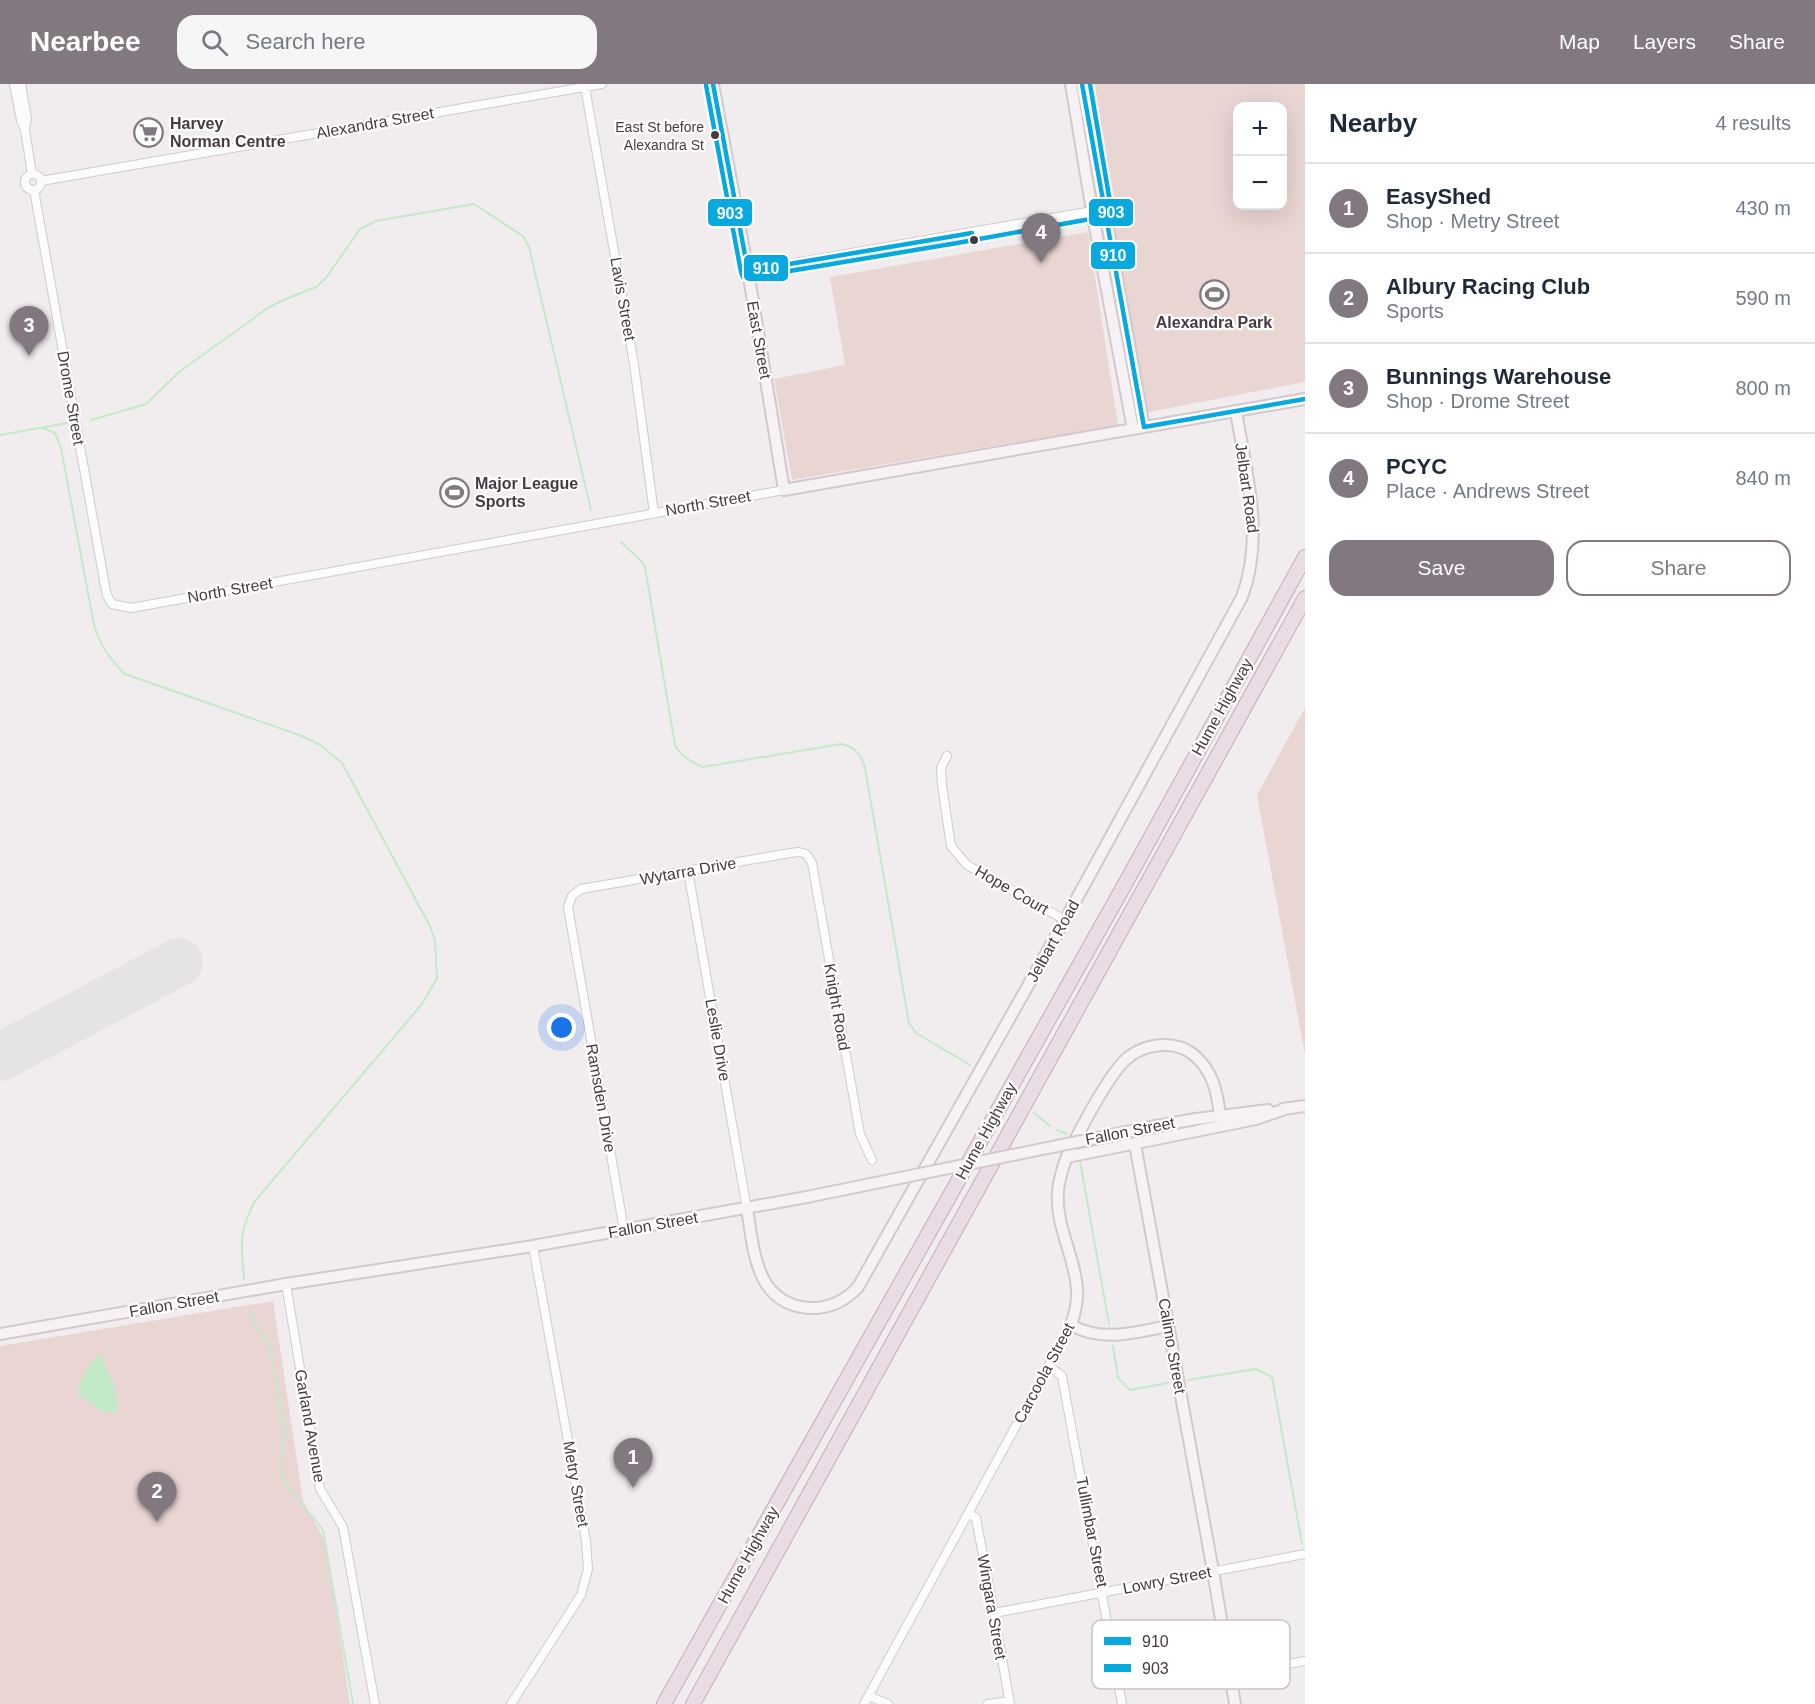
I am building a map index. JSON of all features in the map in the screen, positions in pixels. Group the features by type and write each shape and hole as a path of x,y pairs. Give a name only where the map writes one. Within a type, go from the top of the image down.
{"highway":[{"name":"Hume Highway","path":"664,1704 1125,884 1305,557"},
{"name":"Hume Highway","path":"693,1704 1305,598"}],"street":[{"name":"Alexandra Street","path":"41,181 602,84"},
{"name":"East Street","path":"713,84 748,271 784,490"},
{"path":"1071,84 1092,211 1138,428"},
{"path":"1082,84 1138,428"},
{"path":"16,85 32,174"},
{"name":"Lavis Street","path":"585,87 634,364 654,513"},
{"path":"32,174 41,181 39,188 34,190 28,189 25,182 32,174"},
{"name":"Drome Street","path":"34,190 105,586 112,604"},
{"path":"748,271 1104,209"},
{"name":"North Street","path":"112,604 131,608 654,513 1305,399"},
{"name":"Jelbart Road","path":"747,1209 760,1273 765,1284 773,1293 794,1305 814,1308 837,1303 852,1294 871,1266 1065,920 1242,597 1252,559 1254,527 1236,411"},
{"path":"1272,618 1290,626"},
{"name":"Hope Court","path":"947,756 941,768 951,846 967,865 1065,920"},
{"name":"Wytarra Drive","path":"572,896 581,889 789,853 806,854"},
{"name":"Knight Road","path":"806,854 812,863 860,1134 873,1160"},
{"name":"Leslie Drive","path":"688,871 747,1209"},
{"name":"Ramsden Drive","path":"572,896 568,907 624,1230"},
{"name":"Carcoola Street","path":"864,1704 1071,1325 1076,1308 1077,1290 1058,1210 1058,1191 1067,1156 1088,1117 1119,1067 1129,1056 1147,1047 1166,1045 1177,1046 1200,1060 1215,1085 1220,1115"},
{"name":"Fallon Street","path":"0,1334 286,1284 533,1246 747,1209 1150,1127 1220,1115 1305,1106"},
{"path":"1067,1156 1256,1119 1288,1108"},
{"name":"Calimo Street","path":"1135,1144 1221,1620"},
{"name":"Metry Street","path":"511,1704 581,1595 588,1569 586,1541 533,1246"},
{"name":"Garland Avenue","path":"286,1284 320,1489 343,1527 375,1704"},
{"path":"1071,1325 1082,1331 1113,1336 1169,1326"},
{"name":"Tullimbar Street","path":"1049,1366 1062,1376 1108,1620"},
{"name":"Wingara Street","path":"968,1513 976,1518 1009,1703"},
{"name":"Lowry Street","path":"994,1612 1305,1554"},
{"path":"1290,1663 1305,1660"},
{"name":"Tullimbar Street","path":"1119,1689 1122,1704"},
{"name":"Calimo Street","path":"1232,1689 1235,1704"},
{"path":"869,1695 888,1704"},
{"path":"988,1704 1009,1703"}],"shaded area":[{"name":"Alexandra Park","path":"1086,84 1305,84 1305,382 1144,413"},
{"path":"1088,232 1118,425 792,480 774,379 845,365 830,277"},
{"path":"1305,708 1305,1055 1257,795"},
{"path":"273,1301 303,1501 326,1543 350,1704 0,1704 0,1346"},
{"path":"99,1354 103,1356 103,1363 114,1387 117,1411 107,1413 78,1395 85,1373"}],"waterway":[{"path":"91,420 146,404 179,372 268,308 316,287 326,278 360,229 376,221 474,204 523,236 529,247 591,510"},
{"path":"0,435 67,423"},
{"path":"43,428 55,433 61,448 94,625 110,657 125,674 302,736 320,745 342,763 430,926 435,941 437,978 422,1004 255,1201 243,1231 244,1279"},
{"path":"621,542 645,567 675,745 683,755 703,767 841,744 854,749 862,759 909,1023 916,1033 970,1065"},
{"path":"1034,1113 1050,1126"},
{"path":"1057,1130 1067,1134"},
{"path":"1080,1161 1109,1324"},
{"path":"250,1309 255,1325 270,1346 284,1430 281,1469 286,1485 323,1530 353,1704"},
{"path":"1113,1346 1118,1378 1130,1390 1168,1383"},
{"path":"1188,1380 1256,1369 1272,1377 1302,1544"}],"taxiway":[{"path":"0,1056 40,1036"}],"runway":[{"path":"0,1057 179,962"}],"transit line":[{"name":"910","path":"713,84 748,271 972,233"},
{"name":"910","path":"1082,84 1144,427"},
{"name":"903","path":"706,85 741,272 743,277 748,278 1107,216 1111,208 1090,84"},
{"name":"910","path":"1144,427 1305,399"}],"place":[{"name":"Harvey Norman Centre","path":"149,132"},
{"name":"East St before Alexandra St","path":"715,135"},
{"name":"PCYC","path":"1041,263"},
{"name":"Alexandra Park","path":"1214,294"},
{"name":"Bunnings Warehouse","path":"29,356"},
{"name":"Major League Sports","path":"454,492"},
{"name":"EasyShed","path":"633,1488"},
{"name":"Albury Racing Club","path":"157,1522"}]}
